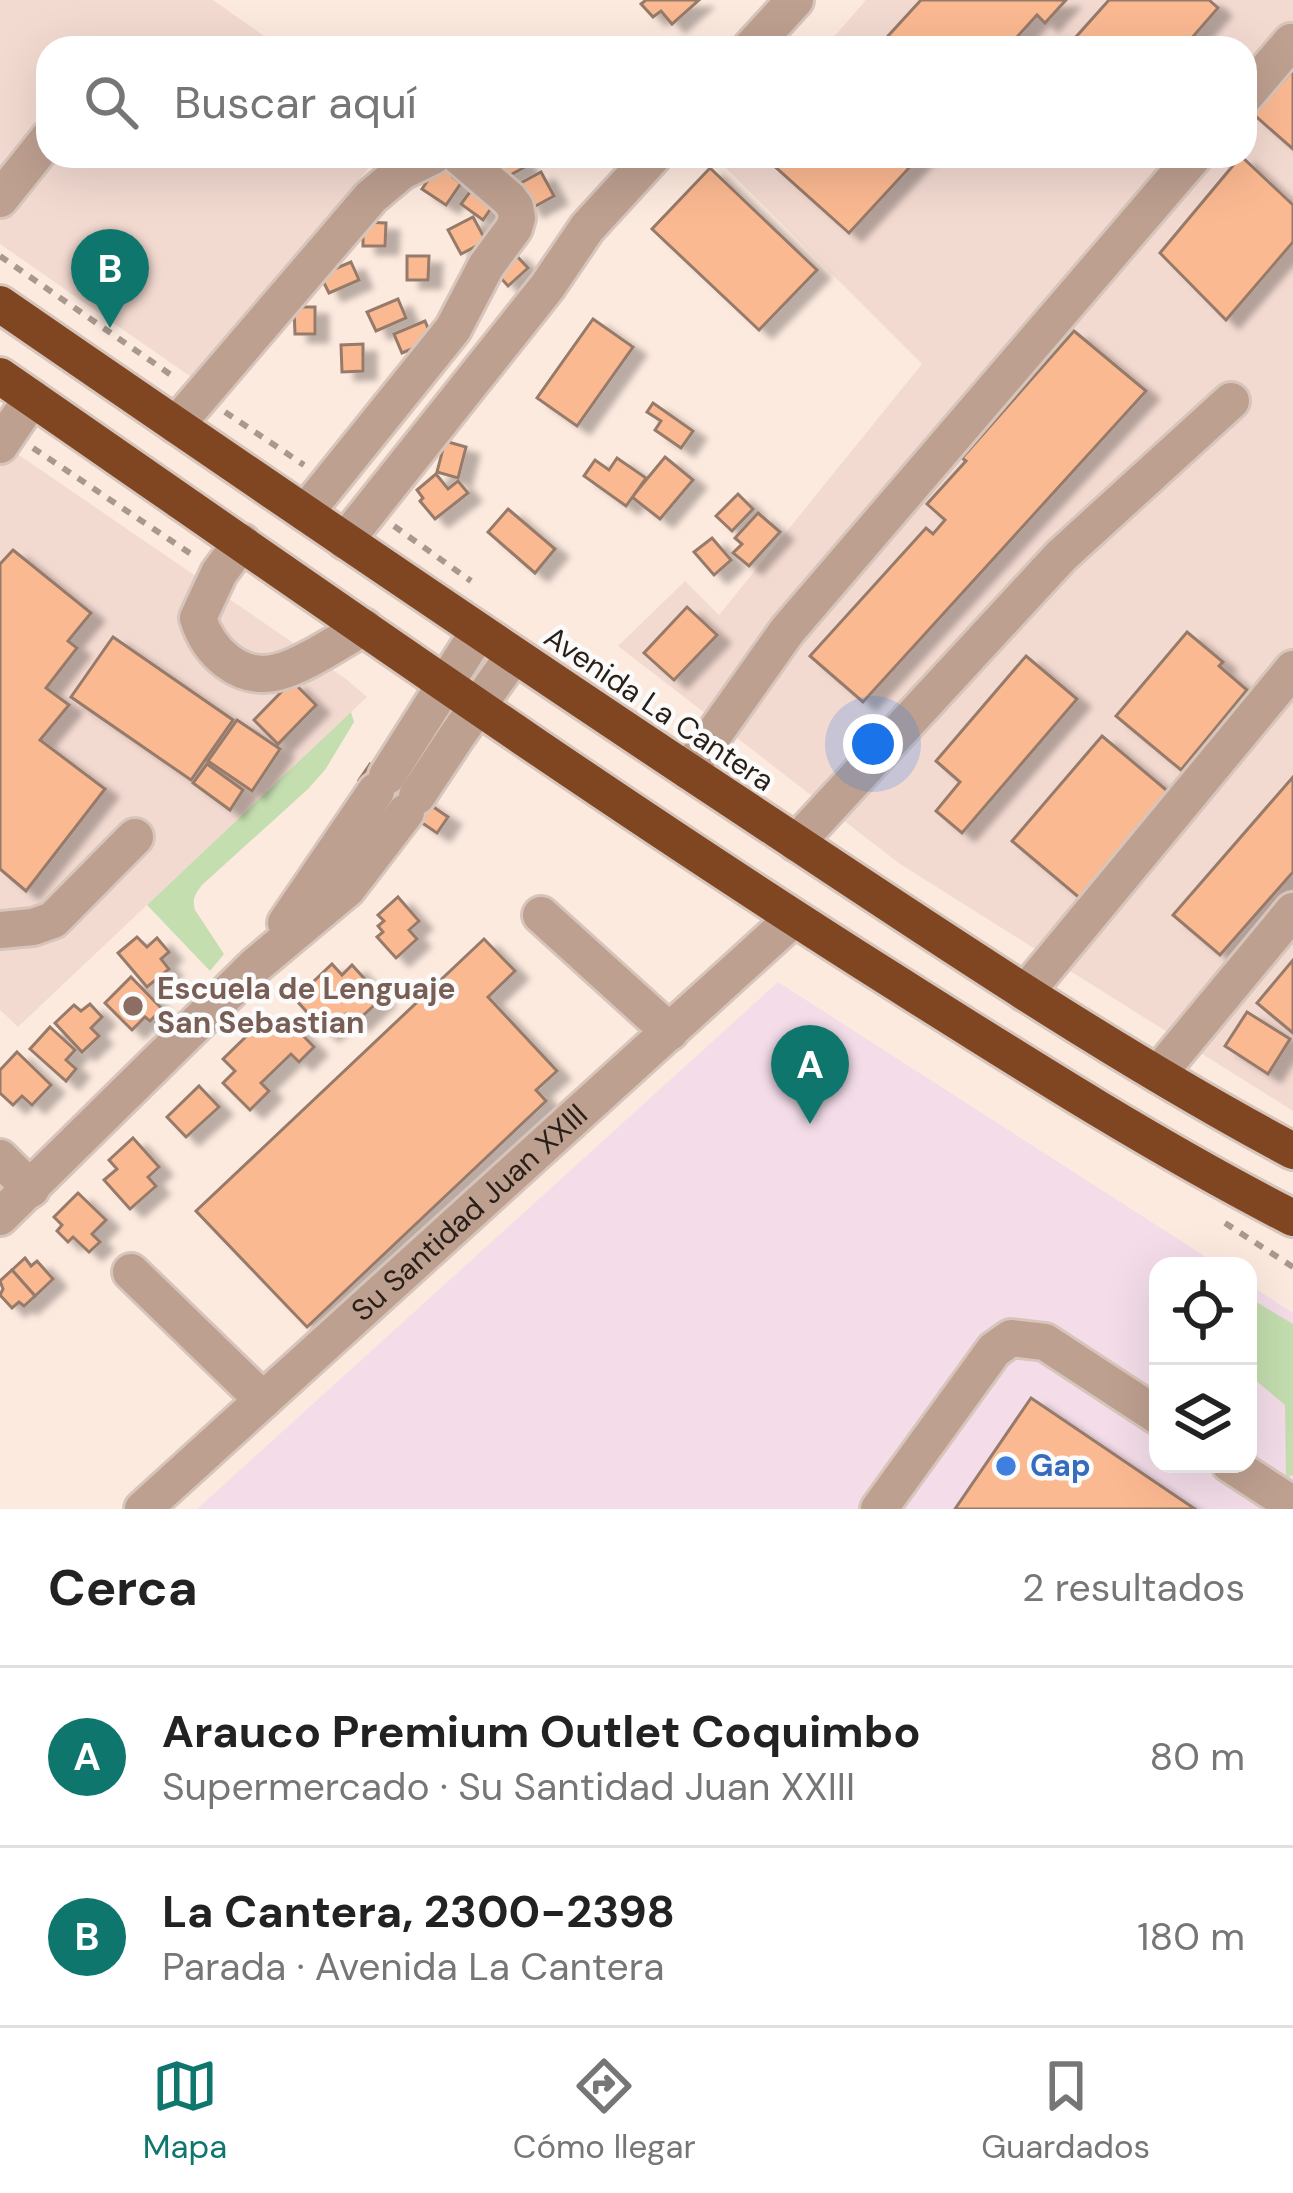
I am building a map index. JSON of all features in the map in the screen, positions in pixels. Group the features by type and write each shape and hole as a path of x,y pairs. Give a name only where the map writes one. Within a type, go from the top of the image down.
{"highway":[{"name":"Avenida La Cantera","path":"0,304 514,655 1025,993 1293,1151"},
{"path":"0,376 635,815 1087,1103 1293,1218"}],"street":[{"path":"763,36 795,0"},
{"path":"1257,82 1291,42"},
{"path":"0,199 36,154"},
{"path":"176,425 371,197 408,168"},
{"path":"304,513 453,329 496,250 514,228 515,207 472,168"},
{"path":"345,541 547,287 587,228 642,168"},
{"path":"688,771 787,631 1184,168"},
{"path":"0,445 32,398"},
{"path":"796,842 1061,556 1231,401"},
{"path":"242,542 219,573 198,618 210,646 221,657 249,671 280,672 364,626"},
{"path":"397,794 445,682 479,631"},
{"path":"0,1217 256,965 397,794 478,706 514,655"},
{"path":"1025,993 1293,669"},
{"path":"0,930 53,920 135,837"},
{"path":"1158,1074 1293,910"},
{"path":"541,915 670,1032"},
{"name":"Su Santidad Juan XXIII","path":"143,1509 794,918"},
{"path":"0,1157 31,1189"},
{"path":"131,1272 263,1400"},
{"path":"879,1509 994,1350 1011,1338 1045,1342 1149,1410"},
{"path":"1244,1473 1287,1504"}],"shaded area":[{"path":"0,0 213,0 264,36 36,36 36,168 369,168 191,377 0,244"},
{"path":"866,0 1293,0 1293,1111 900,864 618,646 685,581 719,615 922,364 726,168 1257,168 1257,36 834,36"},
{"path":"0,442 367,697 18,1027 0,1010"},
{"path":"778,982 1206,1257 1149,1257 1149,1473 1257,1473 1257,1290 1293,1313 1293,1509 197,1509"}],"green space":[{"path":"351,712 354,722 325,770 196,894 195,910 224,954 210,971 147,905"},
{"path":"1257,1302 1293,1324 1293,1475 1286,1478 1285,1405 1257,1382"}],"building":[{"path":"646,0 699,0 672,24 661,11 653,17 641,4"},
{"path":"921,0 1066,0 1045,23 1037,15 1018,36 888,36"},
{"path":"1109,0 1209,0 1218,8 1194,36 1077,36"},
{"path":"1293,70 1293,149 1257,118 1257,110"},
{"path":"436,168 458,170 453,177 461,183 446,205 422,189"},
{"path":"494,168 523,168 501,180"},
{"path":"710,168 817,270 759,330 652,229"},
{"path":"777,168 909,168 849,233"},
{"path":"1231,168 1254,168 1293,205 1293,242 1226,320 1160,253"},
{"path":"541,172 554,196 530,209 517,185"},
{"path":"475,185 496,201 483,220 461,204"},
{"path":"473,217 486,241 461,254 448,230"},
{"path":"363,222 386,223 385,246 363,246"},
{"path":"512,251 528,268 508,286 492,268"},
{"path":"407,256 429,256 428,280 407,280"},
{"path":"351,262 359,280 329,293 320,275"},
{"path":"398,299 406,318 376,331 367,312"},
{"path":"294,307 315,307 315,334 295,334"},
{"path":"593,319 633,347 577,426 537,398"},
{"path":"425,321 433,340 402,353 394,334"},
{"path":"1074,331 1146,391 863,702 810,656 926,528 933,534 945,520 927,504"},
{"path":"363,344 363,371 342,372 341,345"},
{"path":"653,403 693,431 681,448 655,430 661,421 647,412"},
{"path":"445,441 466,447 458,478 437,472"},
{"path":"665,457 693,480 660,519 632,497"},
{"path":"617,458 646,478 626,506 584,476 595,460 609,470"},
{"path":"436,474 448,489 458,481 468,493 435,519 417,490"},
{"path":"738,494 753,509 732,531 716,516"},
{"path":"508,509 555,549 535,573 488,532"},
{"path":"758,513 780,532 749,566 733,553 742,544 735,538"},
{"path":"712,538 731,560 714,575 694,552"},
{"path":"13,550 91,613 68,641 77,648 46,688 69,705 40,740 105,789 26,891 0,869 0,564"},
{"path":"687,607 717,635 674,680 644,653"},
{"path":"1187,632 1247,690 1181,770 1116,716"},
{"path":"113,637 233,720 191,780 71,697"},
{"path":"1026,656 1077,699 962,833 936,811 960,782 936,761"},
{"path":"292,681 316,705 278,744 254,720"},
{"path":"237,720 280,749 252,791 208,761"},
{"path":"1102,736 1171,794 1082,900 1012,841"},
{"path":"207,764 243,790 230,810 193,783"},
{"path":"370,764 448,817 437,833 359,780"},
{"path":"1293,777 1293,872 1220,955 1173,915"},
{"path":"398,897 419,921 409,930 417,939 396,958 377,937 384,921 378,915"},
{"path":"137,937 147,947 157,938 169,952 161,959 169,969 147,987 118,953"},
{"path":"484,939 515,971 488,997 557,1071 536,1090 546,1101 307,1327 196,1211"},
{"path":"1293,960 1293,1033 1257,1003"},
{"path":"332,964 342,975 352,965 382,998 355,1023 346,1014 326,1033 295,999"},
{"name":"Escuela de Lenguaje San Sebastian","path":"131,977 162,1009 132,1030 105,1003"},
{"path":"90,1004 102,1017 91,1028 99,1036 82,1052 55,1023 74,1005 81,1011"},
{"path":"1247,1012 1290,1039 1268,1074 1225,1046"},
{"path":"286,1018 314,1047 299,1062 291,1054 261,1083 269,1091 250,1110 223,1083 235,1071 223,1059 261,1022 271,1032"},
{"path":"50,1027 75,1050 66,1060 76,1069 66,1081 30,1049"},
{"path":"17,1052 51,1085 32,1105 22,1096 13,1105 0,1093 0,1070"},
{"path":"199,1086 219,1107 186,1137 167,1117"},
{"path":"133,1138 159,1167 148,1177 156,1186 130,1209 104,1180 117,1169 109,1160"},
{"path":"78,1193 106,1220 92,1234 100,1242 89,1252 73,1237 68,1242 57,1231 62,1225 54,1217"},
{"path":"25,1258 31,1266 37,1261 53,1279 35,1296 12,1270"},
{"path":"12,1270 35,1296 24,1306 19,1302 12,1308 0,1295 0,1281"},
{"path":"1031,1398 1195,1509 955,1509"}],"place":[{"name":"La Cantera, 2300-2398","path":"110,328"},
{"name":"Escuela de Lenguaje San Sebastian","path":"133,1006"},
{"name":"Arauco Premium Outlet Coquimbo","path":"810,1124"},
{"name":"Gap","path":"1006,1466"}]}
